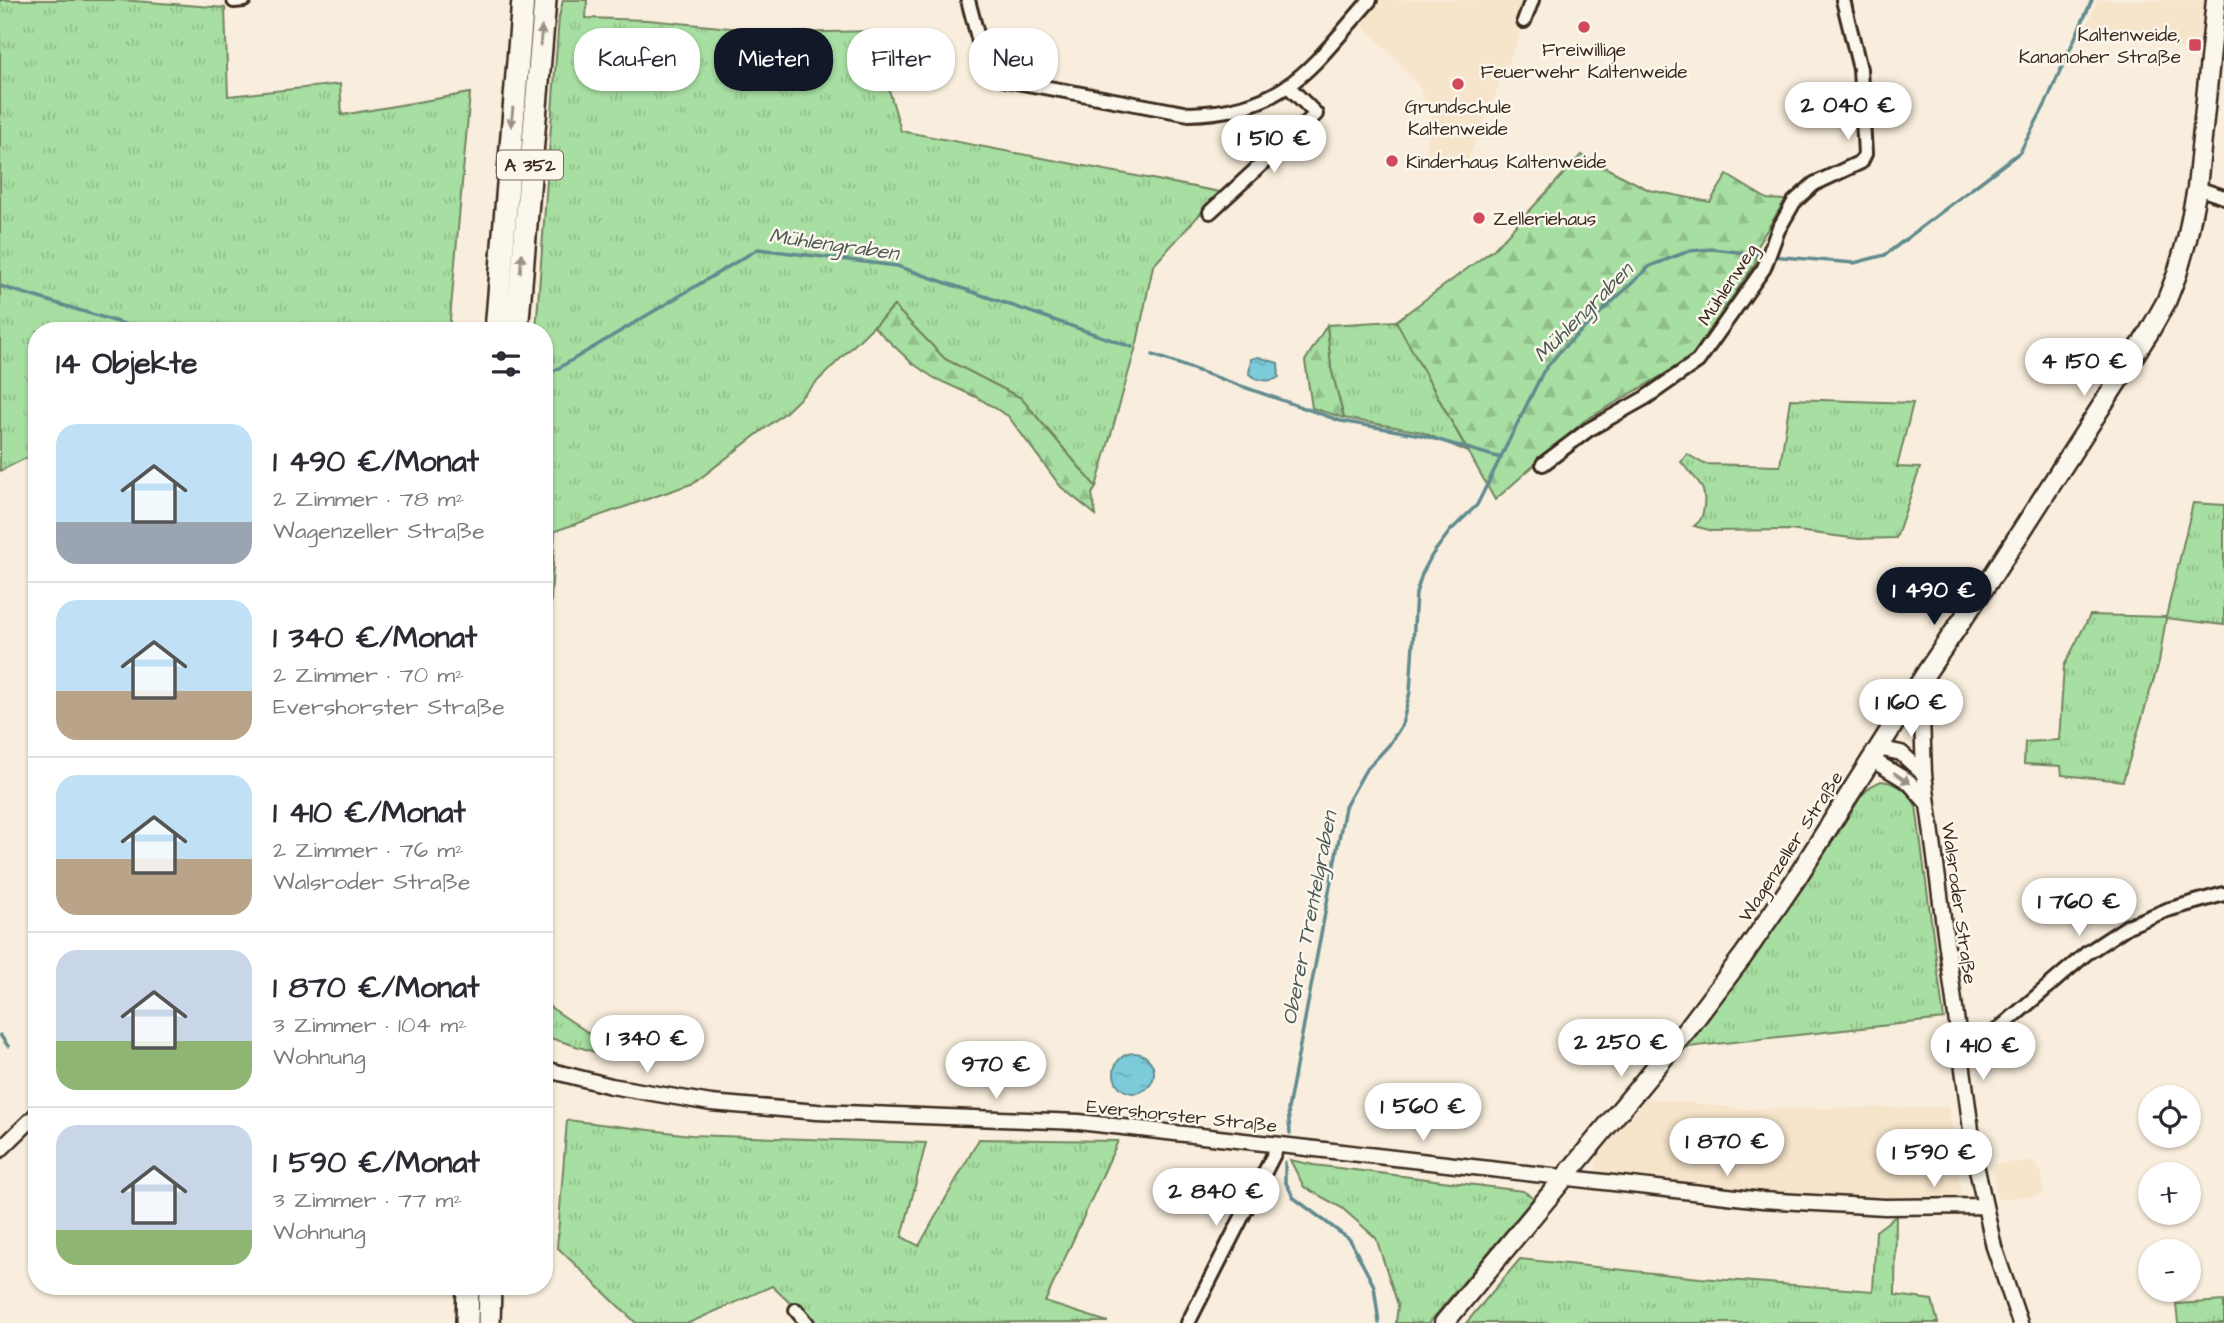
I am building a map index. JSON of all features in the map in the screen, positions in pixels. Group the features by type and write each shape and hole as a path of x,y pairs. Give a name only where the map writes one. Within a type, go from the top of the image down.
{"highway":[{"name":"A 352","path":"497,322 523,0"},
{"name":"A 352","path":"518,322 545,0"},
{"path":"467,1323 468,1295"},
{"path":"489,1323 490,1295"}],"main road":[{"name":"Wagenzeller Straße","path":"1444,1323 1689,1027 1742,956 1794,882 1928,670 2148,334 2166,302 2187,239 2197,188 2216,0"}],"street":[{"path":"968,0 985,64 1006,80 1189,114 1219,114 1246,108 1289,87 1370,0"},
{"path":"1524,21 1532,0"},
{"name":"Mühlenweg","path":"1544,464 1588,430 1645,398 1698,361 1770,256 1778,230 1794,202 1814,184 1861,162 1865,154 1860,69 1843,0"},
{"path":"1210,212 1315,114 1289,87"},
{"path":"2197,188 2224,197"},
{"name":"Walsroder Straße","path":"1928,670 1922,717 1924,774 1959,1045 1983,1206 2020,1323"},
{"path":"1874,754 1901,753 1924,774"},
{"path":"1874,754 1909,782 1927,803"},
{"path":"1959,1045 1993,1034 2087,953 2128,926 2167,910 2224,894"},
{"name":"Evershorster Straße","path":"553,1071 611,1086 711,1103 817,1112 1079,1122 1775,1201 1885,1207 1983,1206"},
{"path":"0,1150 28,1123"},
{"path":"1188,1323 1276,1152 1277,1144"},
{"path":"796,1310 807,1323"}],"shaded area":[{"name":"Grundschule Kaltenweide","path":"1379,0 1527,0 1518,40 1468,160 1426,153 1432,118 1420,88 1365,28 1365,15"},
{"path":"2098,0 2206,0 2197,53 2087,26"},
{"path":"1647,1098 1744,1109 1949,1107 1962,1200 1763,1192 1598,1172 1594,1158"},
{"path":"2031,1161 2042,1172 2044,1195 1997,1199 1993,1164"}],"green space":[{"path":"0,0 121,0 225,8 228,96 340,84 342,115 470,93 450,322 28,322 28,458 0,471"},
{"path":"563,0 587,0 586,18 648,20 731,28 714,28 714,91 833,91 833,32 847,32 847,91 889,91 901,131 1220,192 1153,266 1137,343 1096,487 1021,398 945,359 894,306 786,412 694,483 555,531 553,565 553,322 537,322 559,17"},
{"path":"1581,155 1649,190 1710,202 1727,175 1767,199 1785,200 1759,243 1755,264 1690,359 1584,421 1495,500 1396,321 1494,249"},
{"path":"894,306 945,359 1021,398 1096,487 1092,494 1096,515 1061,487 1008,416 978,398 934,378 912,363 874,327"},
{"path":"1396,321 1468,452 1422,432 1344,418 1331,368 1327,325"},
{"path":"1327,325 1331,368 1344,418 1312,408 1305,361"},
{"path":"1790,399 1913,403 1897,467 1920,468 1896,538 1859,539 1789,530 1713,531 1694,526 1702,516 1704,495 1700,484 1681,462 1687,454 1704,464 1780,466"},
{"path":"2193,503 2224,505 2224,625 2166,618 2159,662 2123,781 2062,775 2061,766 2024,764 2025,742 2059,740 2064,666 2090,615 2166,617"},
{"path":"1881,781 1902,789 1916,806 1944,1019 1688,1047 1803,887 1862,795"},
{"path":"553,1009 608,1046 607,1056 553,1039"},
{"path":"567,1120 691,1135 926,1143 902,1237 919,1246 979,1139 1118,1141 1045,1302 1108,1322 811,1323 772,1286 689,1323 636,1323 557,1247"},
{"path":"1290,1160 1523,1191 1534,1198 1429,1323 1396,1323 1398,1305 1376,1238 1342,1208 1304,1187"},
{"path":"1896,1216 1895,1295 1932,1300 1938,1323 1466,1323 1520,1259 1700,1278 1873,1291 1876,1231"},
{"path":"2224,1301 2224,1323 2178,1323 2176,1304"}],"water":[{"path":"1258,357 1278,363 1279,377 1264,380 1249,374 1251,359"},
{"path":"1134,1053 1142,1054 1148,1059 1153,1065 1153,1081 1148,1087 1142,1092 1134,1093 1126,1092 1120,1087 1115,1081 1114,1073 1115,1065 1120,1059 1126,1054"}],"waterway":[{"name":"Mühlengraben","path":"1771,256 1854,263 1885,255 2020,152 2045,105 2092,0"},
{"name":"Mühlengraben","path":"553,371 758,249 897,266 1132,347"},
{"name":"Oberer Trentelgraben","path":"1290,1133 1288,1109 1345,807 1365,771 1389,745 1402,725 1410,692 1416,593 1432,555 1450,531 1477,505 1543,372 1560,351 1650,266 1689,251 1712,249 1764,255"},
{"name":"Mühlengraben","path":"0,286 118,322"},
{"name":"Mühlengraben","path":"1153,355 1341,421 1421,435 1501,458"},
{"path":"0,1035 8,1046"},
{"name":"Oberer Trentelgraben","path":"1285,1162 1285,1181 1294,1198 1350,1240 1374,1286 1379,1323"}],"place":[{"name":"Freiwillige Feuerwehr Kaltenweide","path":"1584,27"},
{"name":"Kaltenweide, Kananoher Straße","path":"2195,45"},
{"name":"Grundschule Kaltenweide","path":"1458,84"},
{"name":"Kinderhaus Kaltenweide","path":"1392,161"},
{"name":"Zelleriehaus","path":"1479,218"}]}
